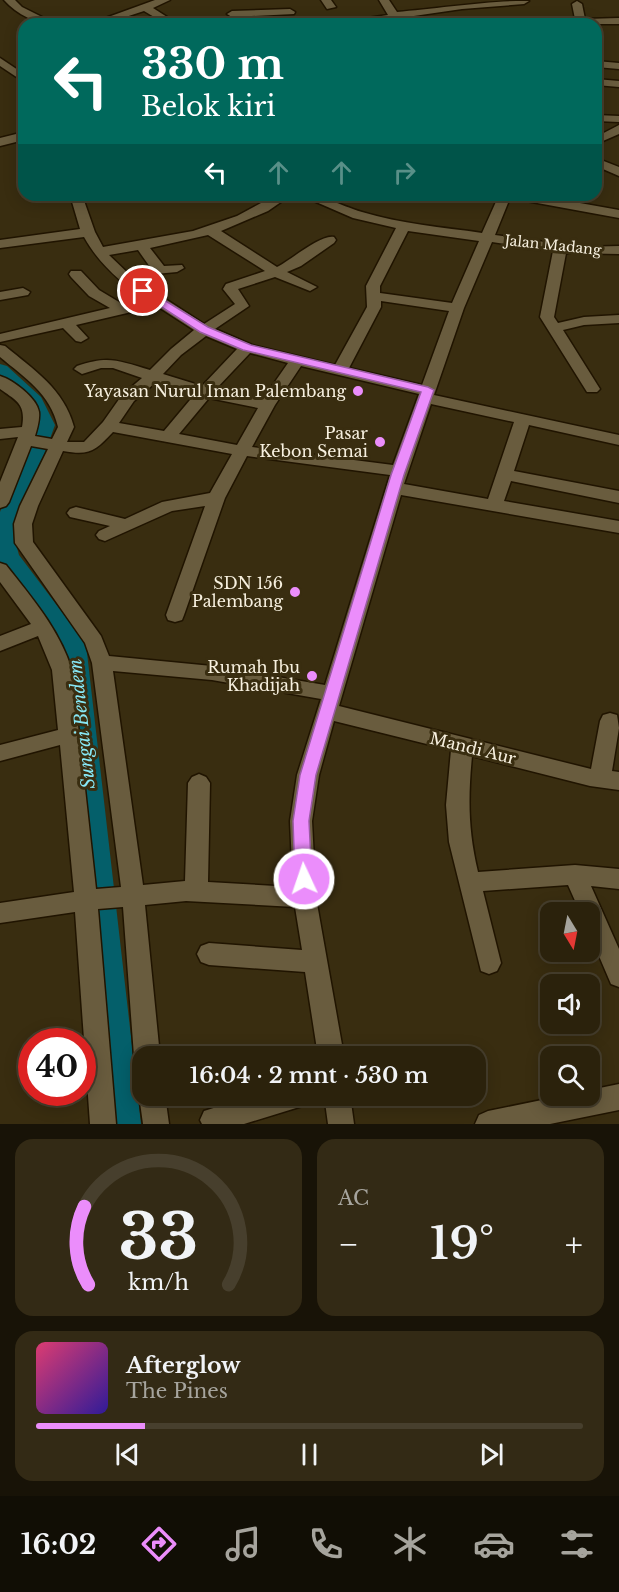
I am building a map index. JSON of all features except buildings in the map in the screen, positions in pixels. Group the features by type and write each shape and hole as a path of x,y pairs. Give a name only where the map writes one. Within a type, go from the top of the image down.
{"street":[{"path":"9,0 18,9 38,18"},
{"path":"110,18 165,0"},
{"path":"231,0 233,18"},
{"path":"241,18 287,12 290,8 288,0"},
{"path":"384,0 394,18"},
{"path":"402,18 524,1"},
{"path":"508,3 518,18"},
{"path":"577,4 580,18"},
{"path":"143,6 163,18"},
{"path":"602,21 619,21"},
{"path":"2,65 18,75"},
{"path":"602,65 619,66"},
{"path":"0,80 18,77"},
{"path":"602,83 619,84"},
{"path":"602,118 619,119"},
{"path":"602,138 619,129"},
{"path":"0,142 18,138"},
{"path":"602,141 619,147"},
{"path":"602,165 619,172"},
{"path":"78,201 88,232 99,252 128,281 204,330 247,348 619,440"},
{"path":"99,252 211,231 236,223 274,201"},
{"name":"Jalan Madang","path":"322,201 358,215 404,226 560,249 619,250"},
{"path":"329,1046 305,898 301,821 308,775 396,479 458,308 502,201"},
{"path":"547,201 619,214"},
{"path":"340,370 375,308 373,286 404,226"},
{"path":"211,231 276,272 310,287"},
{"path":"0,244 88,232"},
{"path":"0,434 28,437 83,449 90,446 109,426 128,398 176,352 204,330 242,306 230,289 231,287 296,263 329,240"},
{"path":"141,245 160,271 177,268"},
{"path":"560,249 547,317 592,389"},
{"path":"76,274 94,293 123,310"},
{"path":"0,296 23,292"},
{"path":"373,296 458,308"},
{"path":"0,338 159,300"},
{"path":"554,328 584,321 619,319"},
{"path":"65,322 81,338"},
{"path":"167,438 224,369 247,348"},
{"path":"0,350 51,391 60,405 66,427 55,444 23,524 24,543 94,641 102,663 146,1046"},
{"path":"175,615 216,498 267,405 297,361"},
{"path":"82,369 109,363 206,392 267,405"},
{"path":"0,381 32,410 28,437 2,495"},
{"path":"494,506 523,418"},
{"path":"109,426 396,479 494,506 619,527"},
{"path":"504,474 619,497"},
{"path":"105,535 168,506 216,498"},
{"path":"76,513 105,518 126,525"},
{"path":"3,578 57,650 62,670 88,901 103,1124"},
{"path":"0,644 41,627"},
{"name":"Mandi Aur","path":"102,663 212,674 330,702 462,745 609,780"},
{"path":"609,780 610,721"},
{"path":"0,753 68,735"},
{"path":"462,745 457,805 460,842 489,963"},
{"path":"196,891 199,783"},
{"path":"469,882 575,875 619,879"},
{"path":"575,875 619,976"},
{"path":"0,913 130,896 196,891 305,898"},
{"path":"209,954 314,962"},
{"path":"504,1122 619,1097"},
{"path":"154,1106 156,1124"},
{"path":"213,1120 262,1106"},
{"path":"339,1106 341,1124"}],"waterway":[{"name":"Sungai Bendem","path":"0,370 34,401 44,425 2,537 8,557 73,644 124,1124"}],"place":[{"name":"Yayasan Nurul Iman Palembang","path":"358,391"},
{"name":"Pasar Kebon Semai","path":"380,442"},
{"name":"SDN 156 Palembang","path":"295,592"},
{"name":"Rumah Ibu Khadijah","path":"312,676"}],"route":[{"path":"143,291 204,330 247,348 428,390 398,475 308,775 301,821 304,879"}]}
